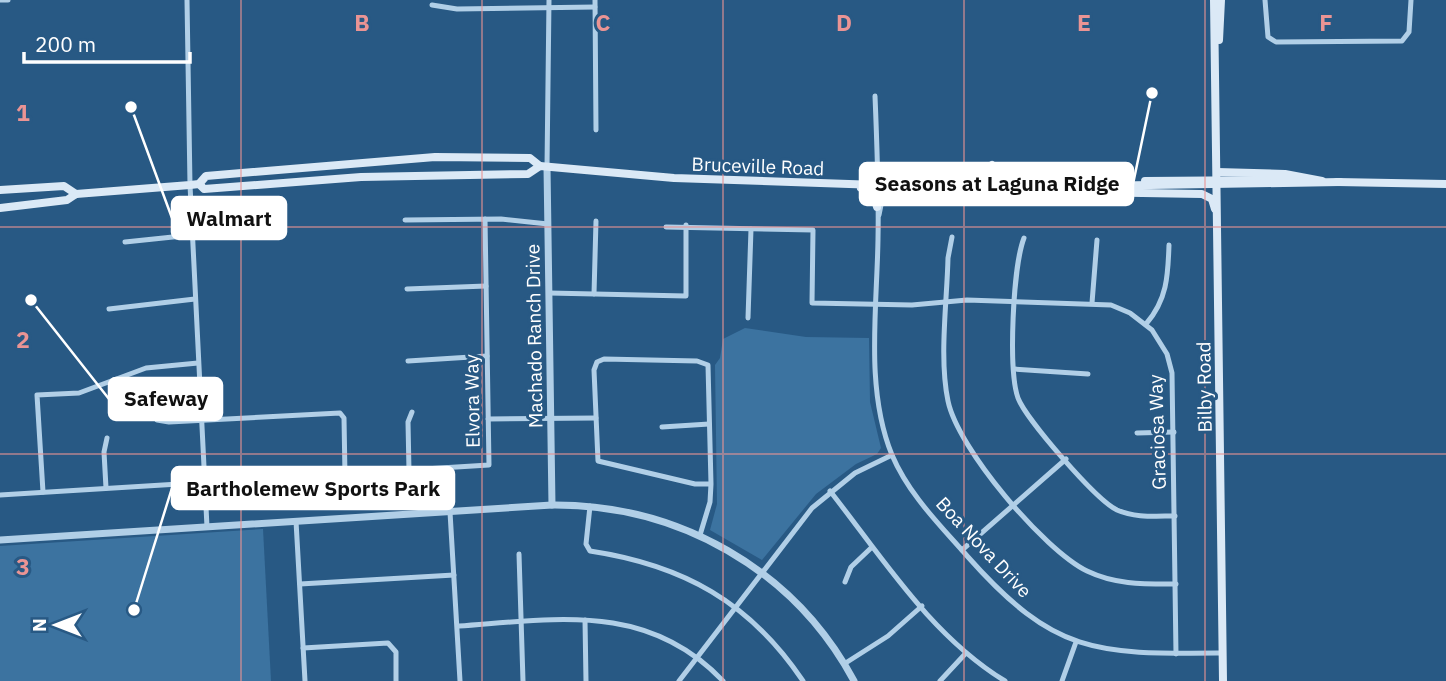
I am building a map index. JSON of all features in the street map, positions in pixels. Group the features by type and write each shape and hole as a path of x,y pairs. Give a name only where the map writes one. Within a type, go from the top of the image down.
{"main road":[{"name":"Bilby Road","path":"1214,0 1223,681"},
{"name":"Bilby Road","path":"1216,92 1221,0"},
{"name":"Bruceville Road","path":"194,185 206,176 435,157 530,158 544,167 674,178 878,185 1056,187 1285,174 1340,183"},
{"path":"992,165 995,169 1041,181"},
{"path":"1056,166 1120,182"},
{"name":"Bruceville Road","path":"0,208 66,200 76,194 194,185 204,190 385,176 528,174 544,167"},
{"name":"Bruceville Road","path":"975,186 1041,181 1217,179 1446,184"},
{"path":"852,184 871,191 878,211"},
{"name":"Bruceville Road","path":"0,190 64,186 76,194"},
{"path":"1056,187 1081,192 1202,194 1213,201 1218,219"}],"street":[{"path":"0,0 8,0"},
{"path":"187,0 194,185 192,235 207,527"},
{"path":"484,0 484,9"},
{"path":"544,167 549,0"},
{"path":"595,0 596,131"},
{"path":"1265,0 1268,37 1276,42 1402,41 1409,32 1411,0"},
{"path":"432,5 450,9 595,7"},
{"name":"Boa Nova Drive","path":"876,96 877,390 881,420 892,454 912,491 962,550 1016,607 1042,626 1076,642 1123,653 1223,653"},
{"name":"Machado Ranch Drive","path":"544,167 548,224 552,505"},
{"path":"405,220 485,219 548,224"},
{"name":"Elvora Way","path":"0,495 205,485 489,465 485,219"},
{"path":"594,294 596,221"},
{"path":"549,293 686,296 686,225"},
{"path":"666,227 686,225 751,229 748,318"},
{"name":"Graciosa Way","path":"751,229 813,230 812,303 1092,303 1123,309 1146,324 1163,346 1171,365 1176,654"},
{"path":"125,242 192,235"},
{"path":"952,237 947,302 946,379 951,414 969,452 1057,551 1087,571 1131,584 1176,584"},
{"path":"1024,238 1018,259 1014,369 1017,395 1024,410 1097,494 1116,509 1143,516 1175,516"},
{"path":"1092,303 1097,240"},
{"path":"1146,324 1159,307 1166,289 1169,245"},
{"path":"407,289 486,286"},
{"path":"109,309 195,299"},
{"path":"408,360 487,356"},
{"path":"700,535 710,502 711,484 708,365 703,361 604,359 597,362 594,370 598,461 695,484 711,484"},
{"path":"43,492 37,396 79,393 146,368 198,363"},
{"path":"1014,369 1088,374"},
{"path":"409,471 408,422 412,412"},
{"path":"157,420 201,421 340,413 344,418 345,476"},
{"path":"488,419 596,418"},
{"path":"662,427 709,424"},
{"path":"1137,433 1174,432"},
{"path":"106,488 104,452 107,438"},
{"path":"680,681 803,519 830,491 855,473 892,454"},
{"path":"962,550 1066,459"},
{"path":"830,491 871,548 922,606 966,653 1004,681"},
{"path":"0,540 552,505 590,506 646,516 700,535 762,572 807,614 854,681"},
{"path":"590,506 586,544 590,551 626,557 670,570 736,607 769,637 803,681"},
{"path":"450,512 459,625 460,681"},
{"path":"296,522 305,681"},
{"path":"845,582 851,567 871,548"},
{"path":"519,554 523,681"},
{"path":"300,584 454,575"},
{"path":"844,664 887,635 922,606"},
{"path":"459,625 585,620 637,627 670,640 697,658 723,681"},
{"path":"585,620 586,681"},
{"path":"1062,681 1076,642"},
{"path":"303,648 388,643 396,652 396,681"},
{"path":"940,681 966,653"}],"shaded area":[{"path":"745,328 806,337 869,338 870,402 881,448 877,454 856,464 816,494 762,560 710,530 717,504 715,365 720,358 723,339"},
{"path":"263,529 271,681 0,681 0,546"}],"place":[{"name":"Seasons at Laguna Ridge","path":"1152,93"},
{"name":"Walmart","path":"131,107"},
{"name":"Safeway","path":"31,300"},
{"name":"Bartholemew Sports Park","path":"134,610"}]}
